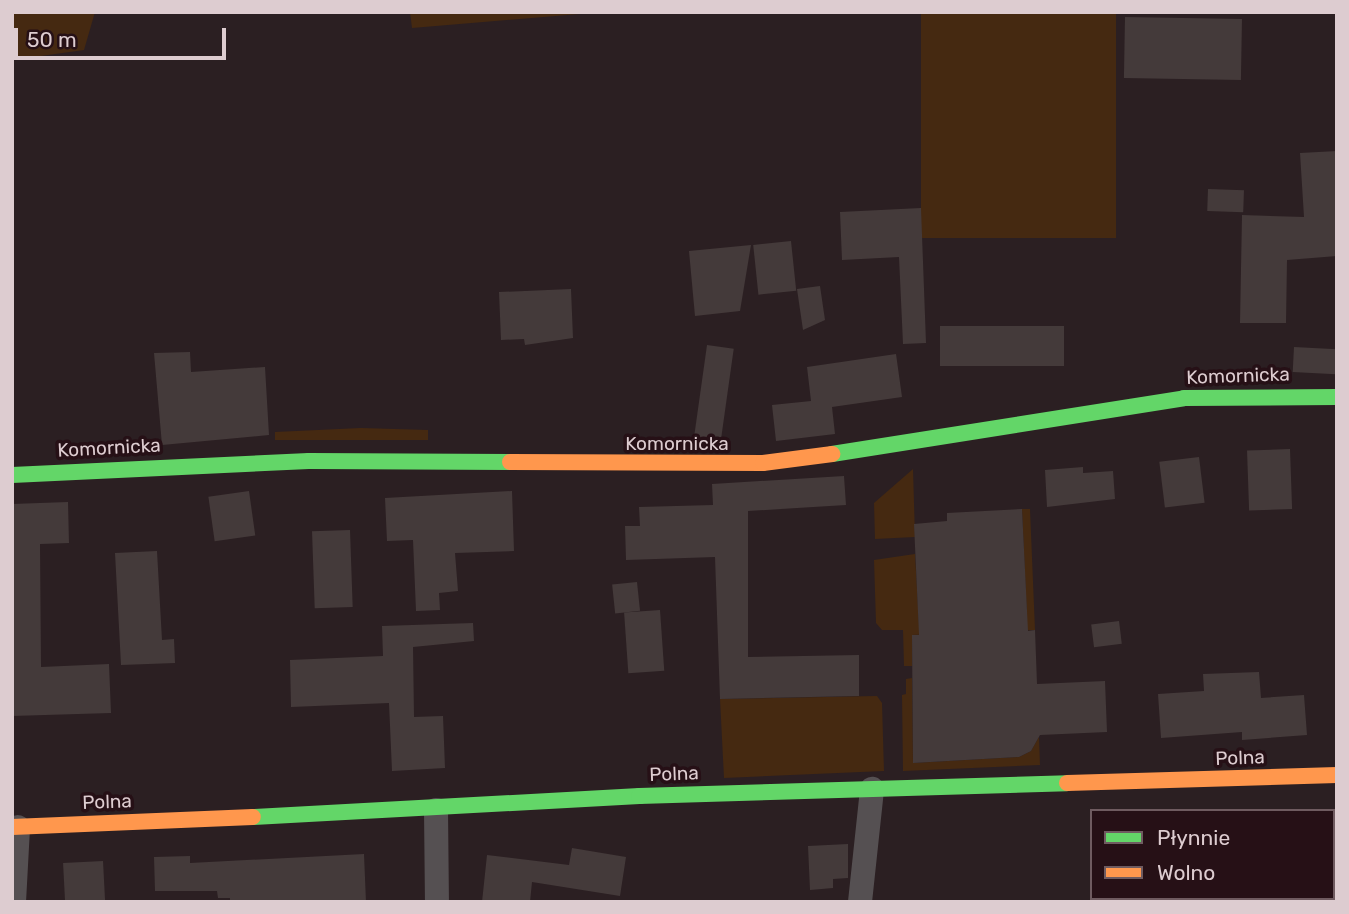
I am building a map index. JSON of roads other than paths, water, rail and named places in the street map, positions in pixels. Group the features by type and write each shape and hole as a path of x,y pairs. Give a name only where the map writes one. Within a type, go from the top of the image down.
{"street":[{"name":"Komornicka","path":"12,475 309,461 764,463 901,446 1184,398 1337,397"},
{"name":"Polna","path":"15,827 436,810 639,796 1337,775"},
{"path":"860,902 872,789"},
{"path":"436,810 437,902"},
{"path":"14,902 15,827"}]}
